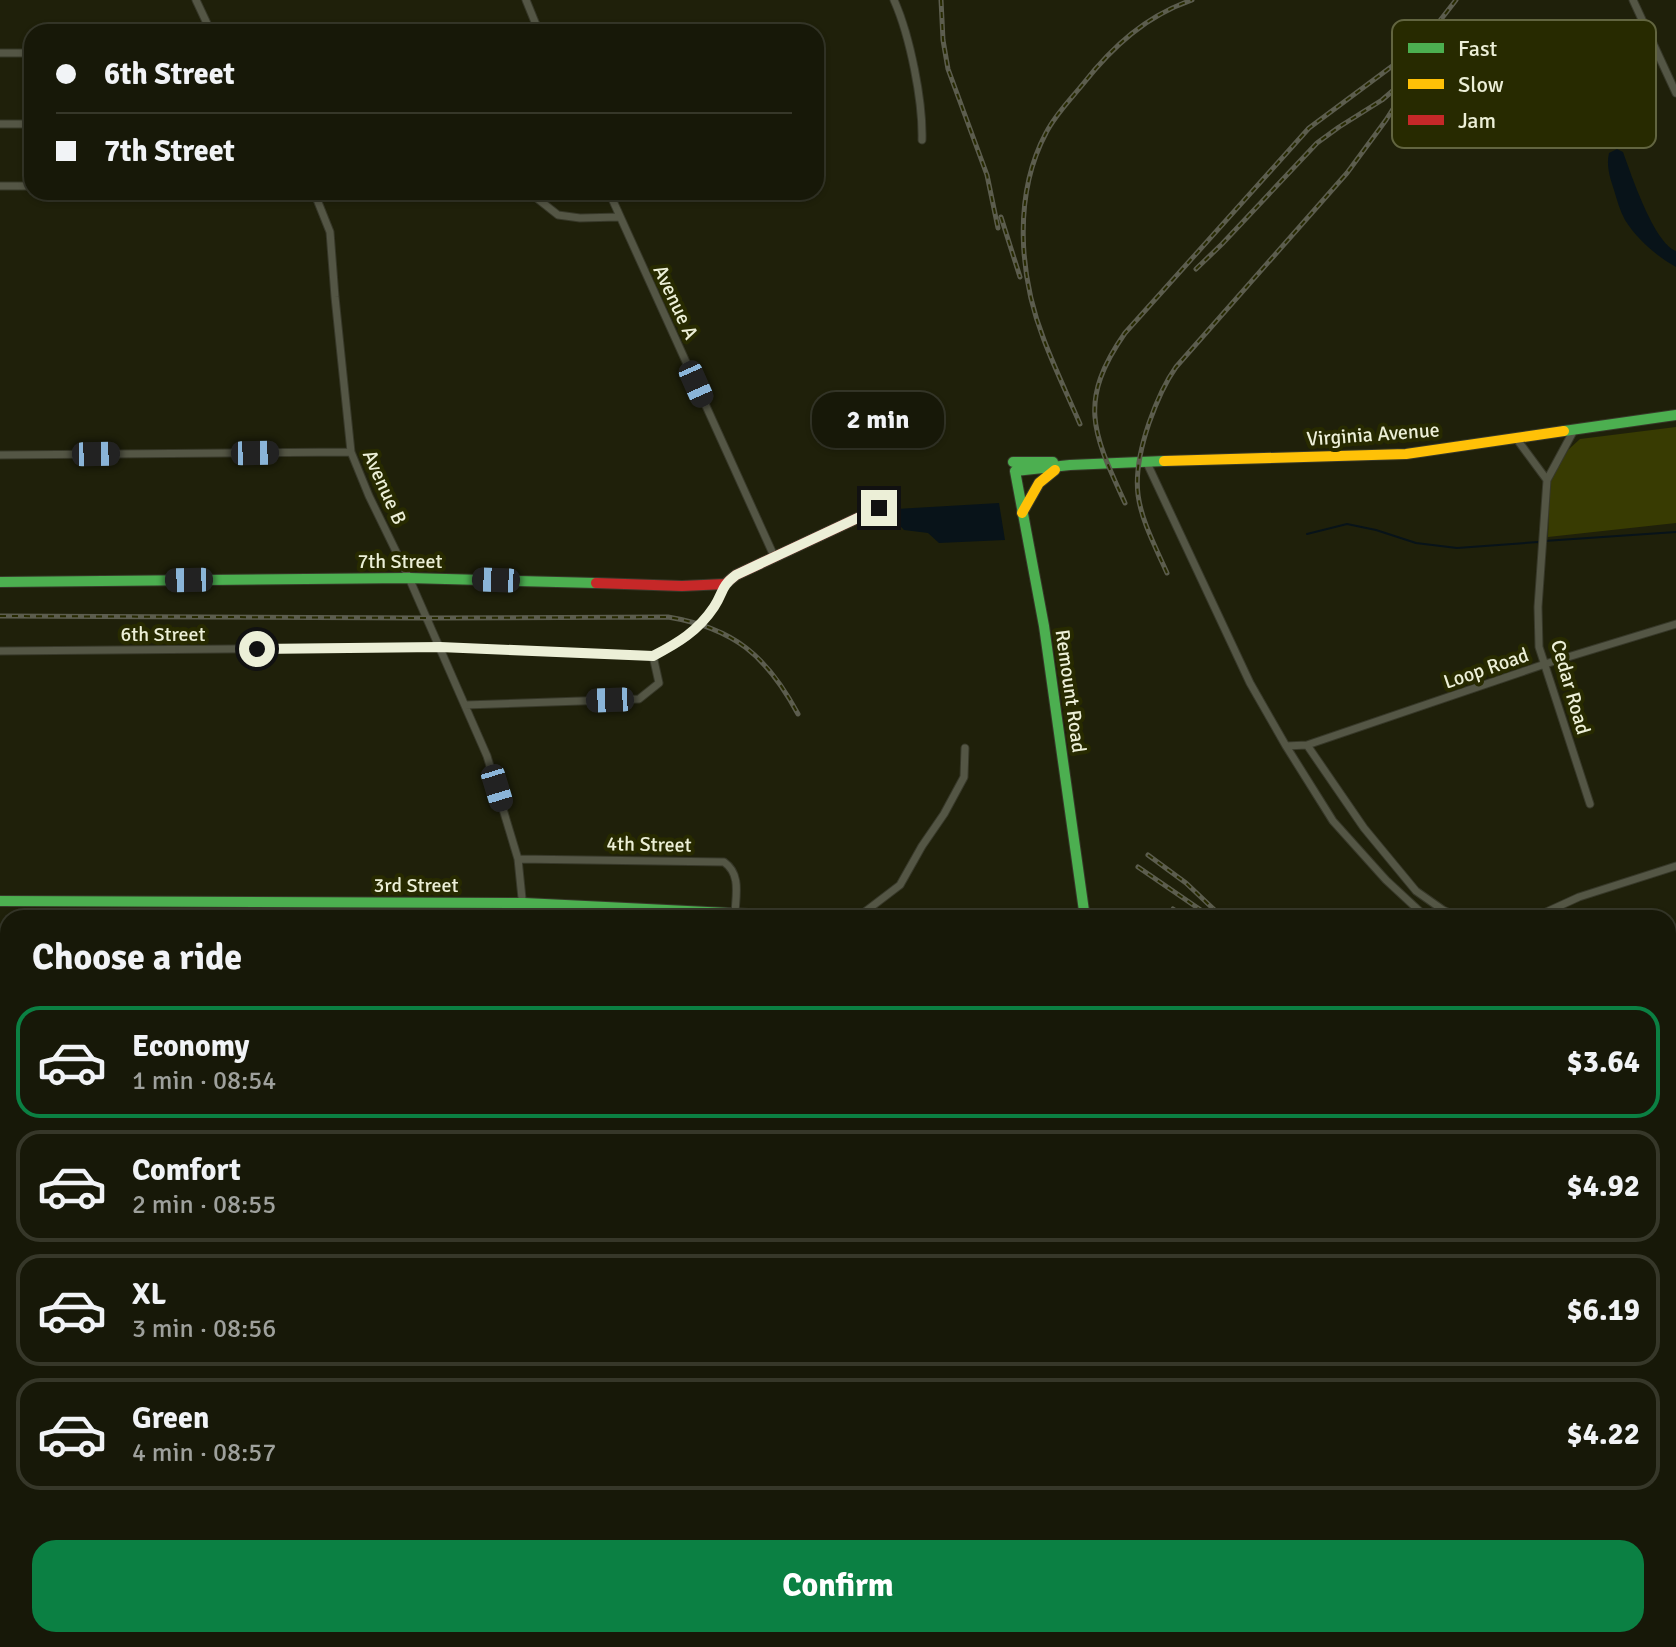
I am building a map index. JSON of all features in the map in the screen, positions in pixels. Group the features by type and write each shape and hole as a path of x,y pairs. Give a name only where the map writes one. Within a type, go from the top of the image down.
{"street":[{"path":"196,0 207,24"},
{"path":"526,0 536,24"},
{"path":"894,0 917,87 922,140"},
{"path":"1633,0 1642,20"},
{"path":"1656,50 1676,93"},
{"path":"0,53 24,53"},
{"path":"0,124 24,124"},
{"path":"0,186 24,186"},
{"name":"Avenue B","path":"317,200 330,232 351,452 487,756 518,859 524,910"},
{"path":"539,200 558,215 620,217"},
{"name":"Avenue A","path":"613,200 774,556"},
{"name":"Virginia Avenue","path":"1014,467 1406,454 1676,415"},
{"name":"Cedar Road","path":"1574,430 1547,480 1538,607 1539,647 1590,804"},
{"path":"1516,438 1547,480"},
{"path":"0,455 351,452"},
{"path":"1146,461 1250,683 1286,746 1333,821 1386,880 1418,910"},
{"path":"1022,515 1044,476 1066,466"},
{"name":"Remount Road","path":"1014,467 1044,626 1084,910"},
{"name":"7th Street","path":"0,582 409,578 682,586 725,584 774,556 879,508"},
{"path":"465,705 639,699 659,683 653,656 681,642 702,624 717,603 725,584"},
{"name":"Loop Road","path":"1286,746 1307,745 1545,664 1676,624"},
{"name":"6th Street","path":"0,651 440,647 653,656"},
{"path":"1307,745 1364,828 1416,891 1443,910"},
{"name":"3rd Street","path":"867,910 900,885 944,814 964,777 965,748"},
{"name":"4th Street","path":"518,859 724,862 732,868 737,883 735,910"},
{"path":"1551,910 1579,897 1676,866"},
{"name":"3rd Street","path":"0,901 524,903 672,910"},
{"path":"0,967 0,1073"}],"shaded area":[{"path":"1617,149 1623,152 1652,222 1676,251 1676,267 1635,234 1623,217 1608,167 1609,153"},
{"path":"1676,427 1676,523 1548,537 1550,481 1568,450 1580,439"},
{"path":"999,503 1005,540 939,543 928,533 904,530 891,516 896,509"}],"waterway":[{"path":"1307,534 1347,524 1416,543 1457,548 1538,542"},
{"path":"1544,541 1676,532"}],"railway":[{"path":"941,0 948,69 987,175 998,228"},
{"path":"1080,424 1044,340 1029,289 1023,236 1028,182 1035,157 1050,126 1094,70 1145,24 1192,0"},
{"path":"1440,20 1456,0"},
{"path":"1125,503 1105,457 1095,418 1095,399 1110,357 1125,333 1309,128 1392,66"},
{"path":"1196,269 1317,143 1392,91"},
{"path":"1167,573 1143,516 1137,484 1142,446 1164,387 1176,367 1347,173 1392,111"},
{"path":"1001,217 1020,277"},
{"path":"0,616 668,617 712,629 746,648 774,676 798,714"},
{"path":"1148,855 1186,883 1215,910"},
{"path":"1138,867 1201,910"}],"traffic: fast":[{"path":"1564,431 1676,415"},
{"path":"1084,910 1044,626 1015,471 1164,461"},
{"path":"1013,462 1053,462"},
{"path":"0,582 409,578 596,583"},
{"path":"0,901 524,903 667,910"}],"traffic: slow":[{"path":"1164,461 1406,454 1564,431"},
{"path":"1022,513 1039,483 1055,470"}],"traffic: jam":[{"path":"596,583 725,584 736,575 879,508"}],"route":[{"path":"257,649 440,647 653,656 681,642 702,624 717,603 725,584 736,575 879,508"}]}
